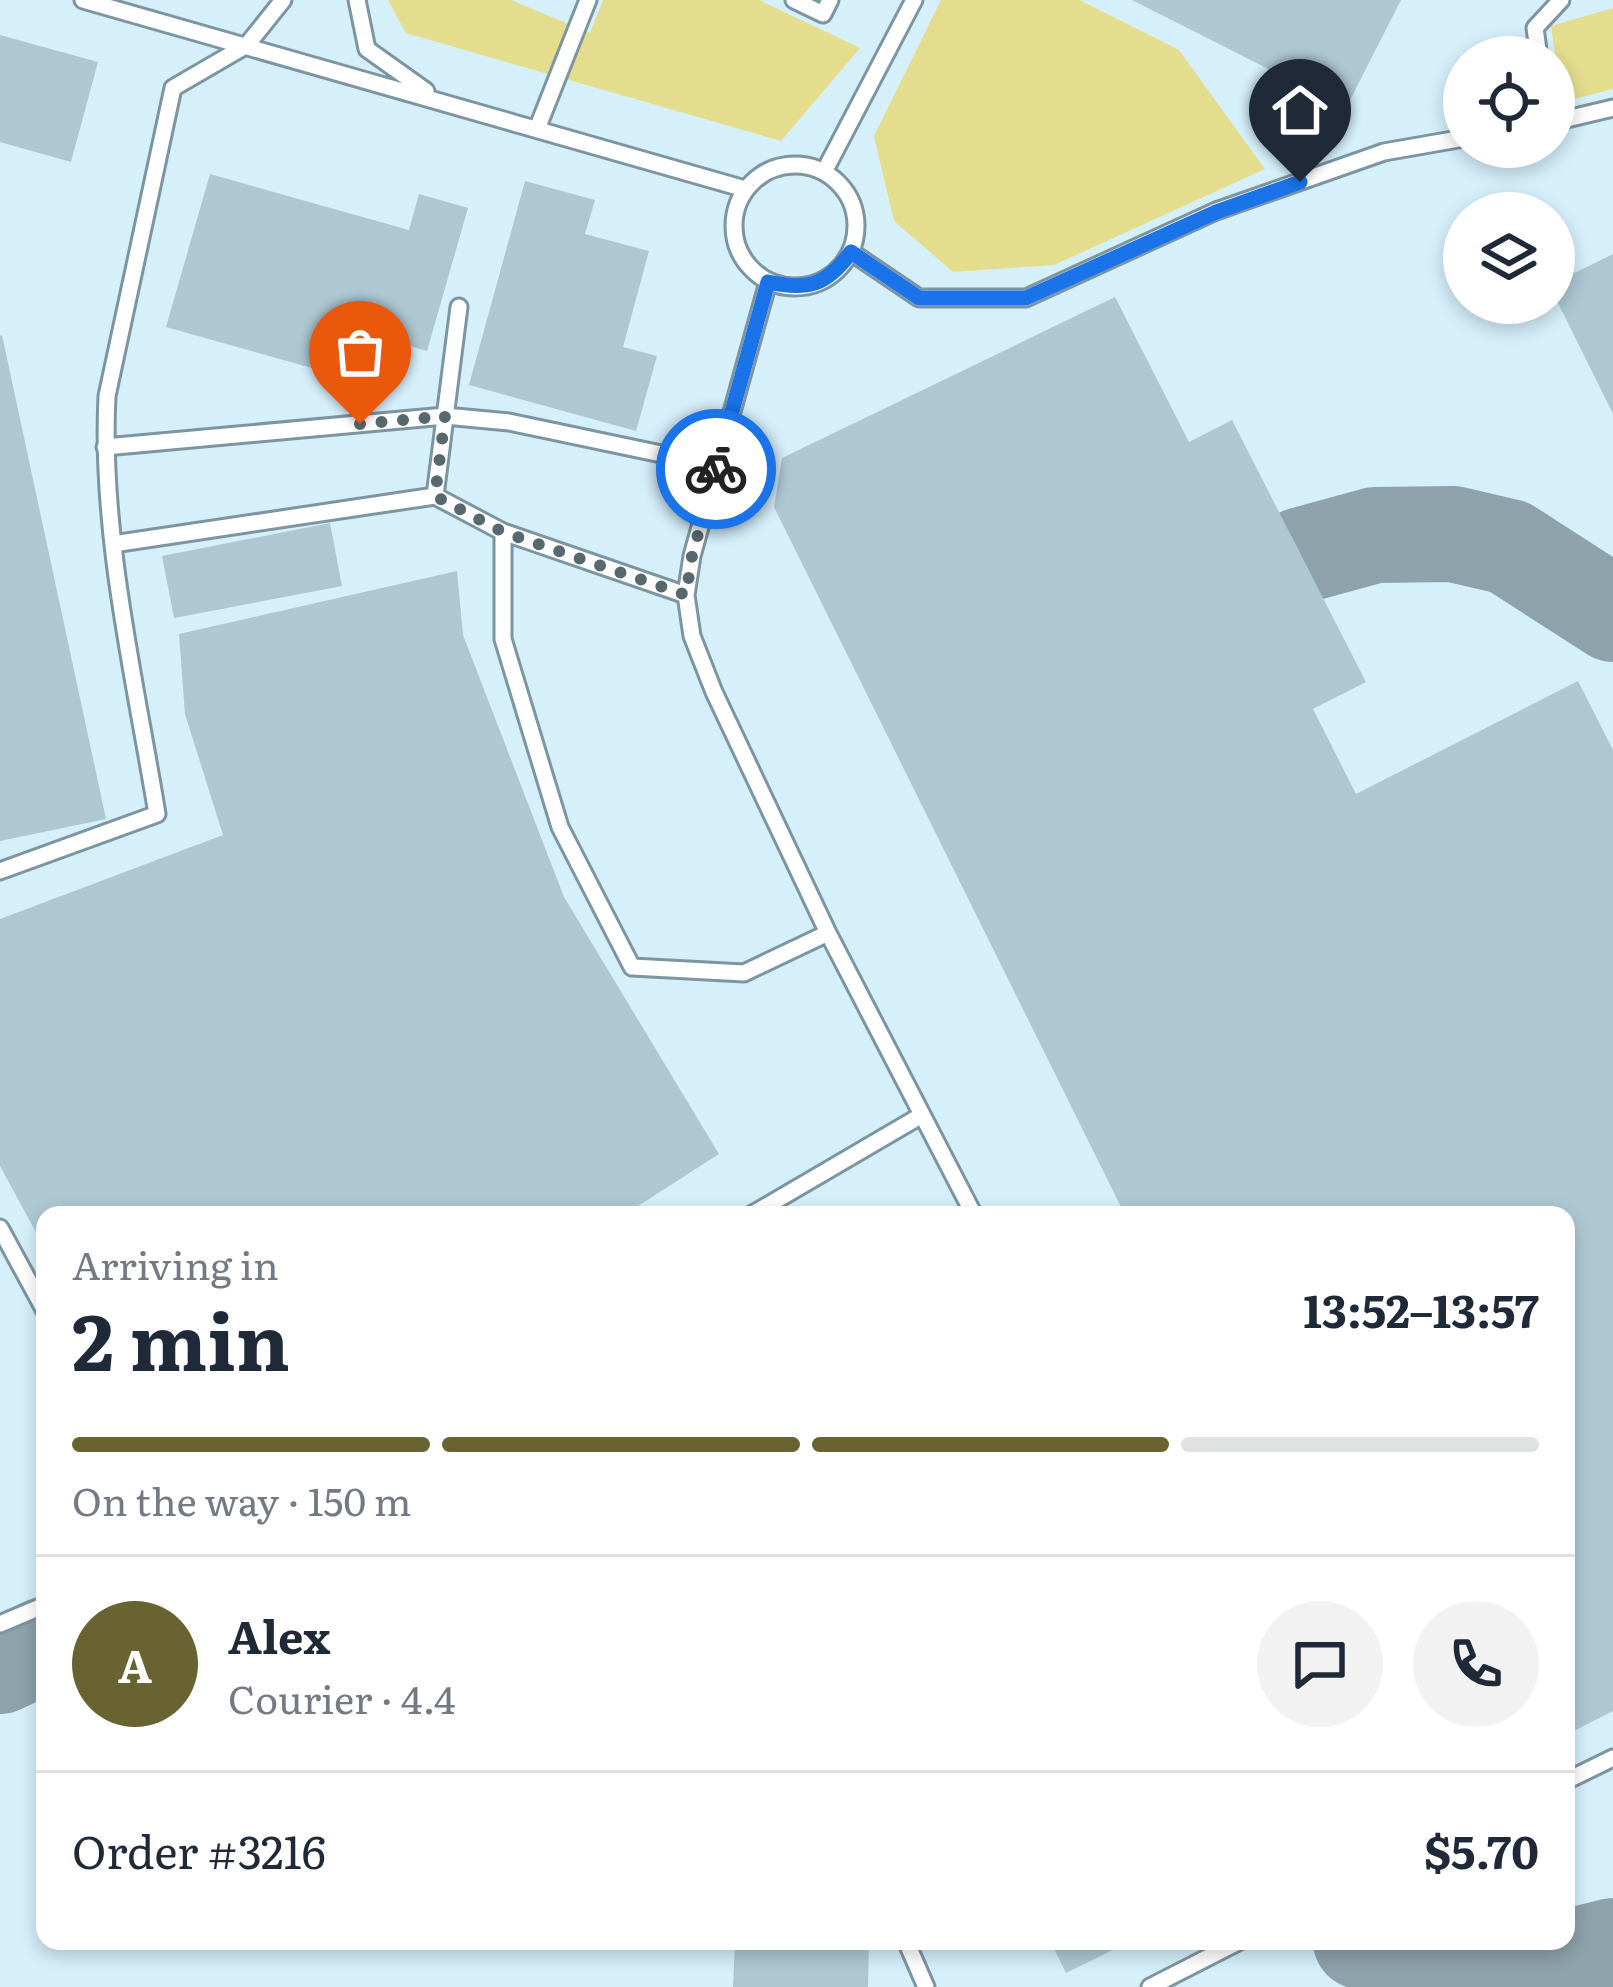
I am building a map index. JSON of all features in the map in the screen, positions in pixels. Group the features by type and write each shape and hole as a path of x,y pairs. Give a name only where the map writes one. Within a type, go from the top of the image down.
{"lane":[{"path":"83,0 745,189"},
{"path":"0,871 157,814 113,544 105,447 107,396 173,88 247,45 283,0"},
{"path":"357,0 367,49 446,103"},
{"path":"537,129 588,0"},
{"path":"794,0 823,14 830,0"},
{"path":"824,172 914,0"},
{"path":"1536,36 1535,28 1561,0"},
{"path":"1575,117 1613,108"},
{"path":"851,252 919,298 1026,298 1216,212 1384,152 1443,142"},
{"path":"803,165 824,172 842,186 853,206 856,229 851,252 837,271 816,284 792,287 768,282 753,272 735,241 733,223 745,189 781,166 803,165"},
{"path":"768,282 692,556 686,595 692,636 828,933 969,1206"},
{"path":"435,496 459,307"},
{"path":"105,447 445,416 509,422 667,455"},
{"path":"113,544 435,496 503,532 686,595"},
{"path":"503,532 503,639 560,827 632,967 744,973 828,933"},
{"path":"766,1206 922,1114"},
{"path":"0,1228 36,1294"},
{"path":"0,1624 36,1609"},
{"path":"1575,1777 1613,1758"},
{"path":"910,1950 926,1987"},
{"path":"1150,1987 1222,1950"}],"shaded area":[{"path":"388,0 511,0 590,33 603,0 759,0 860,48 781,141 406,33"},
{"path":"941,0 1079,0 1179,50 1265,169 1054,265 953,272 894,221 874,136"},
{"path":"1613,8 1613,89 1575,99 1575,36 1552,36 1551,26"}],"building":[{"path":"1132,0 1401,0 1346,108"},
{"path":"0,35 98,62 71,162 0,142"},
{"path":"210,174 409,230 419,194 468,208 427,351 393,341 380,387 166,327"},
{"path":"525,181 595,200 585,234 649,251 623,347 657,356 636,431 469,385"},
{"path":"1613,254 1613,414 1568,324 1575,324 1575,273"},
{"path":"1115,297 1189,442 1232,420 1366,682 1313,709 1356,794 1578,681 1613,750 1613,1711 1575,1730 1575,1206 1121,1206 774,507 782,458"},
{"path":"0,336 106,819 0,841"},
{"path":"330,523 342,586 174,618 162,556"},
{"path":"457,571 463,635 564,897 719,1154 638,1206 36,1206 36,1232 0,1166 0,919 223,835 185,714 179,634"},
{"path":"735,1950 869,1950 868,1987 733,1987"},
{"path":"1054,1950 1113,1950 1066,1973"}],"taxiway":[{"path":"1302,555 1375,535 1453,534 1509,547 1613,614"},
{"path":"0,1666 36,1649"},
{"path":"1387,1950 1443,1966 1486,1968 1613,1946"}],"way so far":[{"path":"360,424 445,416 435,496 503,532 686,595 716,469"}],"route":[{"path":"716,469 768,282 792,287 816,284 837,271 851,252 919,298 1026,298 1216,212 1300,182"}]}
